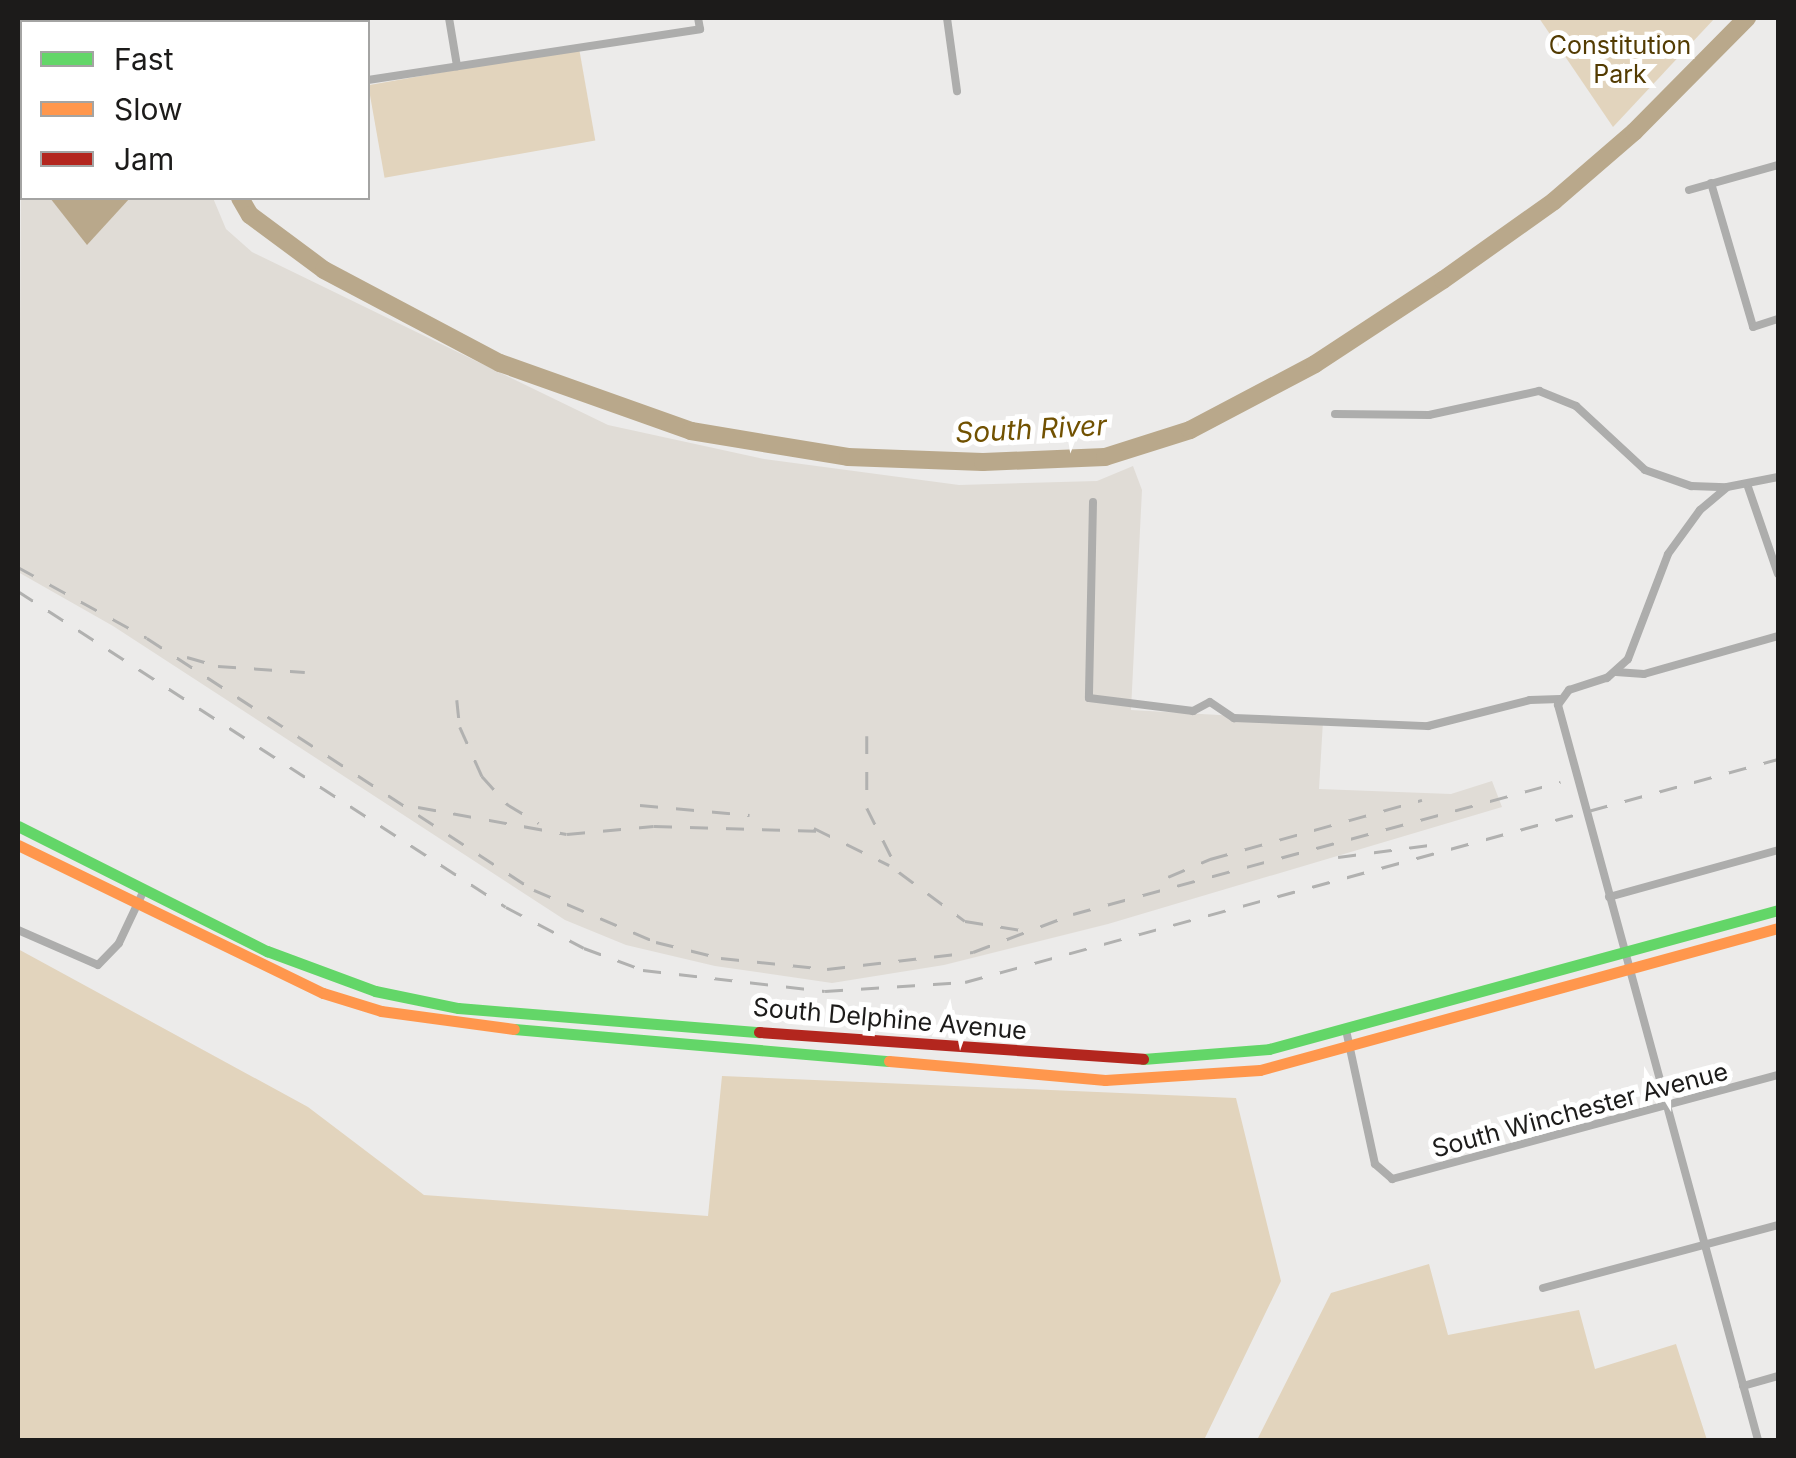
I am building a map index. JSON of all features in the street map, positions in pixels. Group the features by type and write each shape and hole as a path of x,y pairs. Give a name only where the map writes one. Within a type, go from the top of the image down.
{"main road":[{"name":"South Delphine Avenue","path":"18,826 321,974 458,1008 1118,1061 1211,1058 1346,1030 1778,910"},
{"name":"South Delphine Avenue","path":"18,845 322,993 425,1020 1140,1080 1260,1070 1778,928"}],"street":[{"path":"449,18 457,66"},
{"path":"370,80 700,28 698,18"},
{"path":"947,18 956,91"},
{"path":"1689,190 1778,165"},
{"path":"1711,183 1752,327 1778,319"},
{"path":"1335,414 1429,415 1539,390 1576,406 1646,470 1691,486 1727,487 1778,477"},
{"path":"1747,484 1778,574"},
{"path":"1093,502 1089,698 1193,711 1210,702 1234,718 1428,726 1530,700 1560,699 1616,672 1637,644 1678,536 1727,487"},
{"path":"1616,672 1644,674 1778,636"},
{"path":"1560,699 1560,726 1758,1440"},
{"path":"1609,897 1778,850"},
{"path":"18,930 98,965 119,943 144,890"},
{"path":"1346,1030 1350,1046"},
{"name":"South Winchester Avenue","path":"1350,1046 1375,1164 1392,1179 1778,1075"},
{"path":"1543,1288 1778,1225"},
{"path":"1743,1386 1778,1376"}],"shaded area":[{"path":"21,200 214,200 226,229 252,252 608,425 764,459 959,485 1097,481 1133,466 1142,490 1131,710 1323,721 1319,789 1451,794 1492,781 1502,807 1108,924 944,965 832,983 715,966 626,945 565,920 113,626 18,572"},
{"path":"52,200 128,200 87,245"}],"green space":[{"name":"Constitution Park","path":"1539,18 1715,18 1613,127"},
{"path":"579,48 595,141 385,178 370,85"},
{"path":"18,949 308,1107 424,1195 708,1216 722,1076 1236,1098 1281,1281 1204,1440 18,1440"},
{"path":"1429,1264 1448,1335 1579,1310 1595,1369 1676,1344 1707,1440 1257,1440 1331,1293"}],"waterway":[{"name":"South River","path":"241,200 250,215 324,270 500,363 691,431 848,457 983,462 1105,457 1190,430 1315,364 1443,280 1554,201 1634,132 1747,18"}],"railway":[{"path":"18,567 147,638 534,890 656,942 721,958 827,969 973,952 1073,914 1560,782"},
{"path":"18,591 506,907 584,948 643,970 825,991 965,982 1778,759"},
{"path":"187,657 218,666 305,672"},
{"path":"457,700 460,727 482,776 507,804 539,823"},
{"path":"867,736 867,808 899,872 965,921 1021,930"},
{"path":"1168,877 1210,859 1422,800"},
{"path":"640,805 750,815"},
{"path":"418,807 567,834 654,826 825,831"},
{"path":"814,828 889,865"},
{"path":"1338,857 1429,845"}],"traffic: fast":[{"path":"18,826 267,951 375,991 458,1008 759,1032"},
{"path":"1143,1059 1269,1049 1778,910"},
{"path":"514,1029 889,1061"}],"traffic: slow":[{"path":"18,845 323,993 381,1011 514,1029"},
{"path":"889,1061 1105,1080 1260,1070 1778,928"}],"traffic: jam":[{"path":"759,1032 1143,1059"}]}
